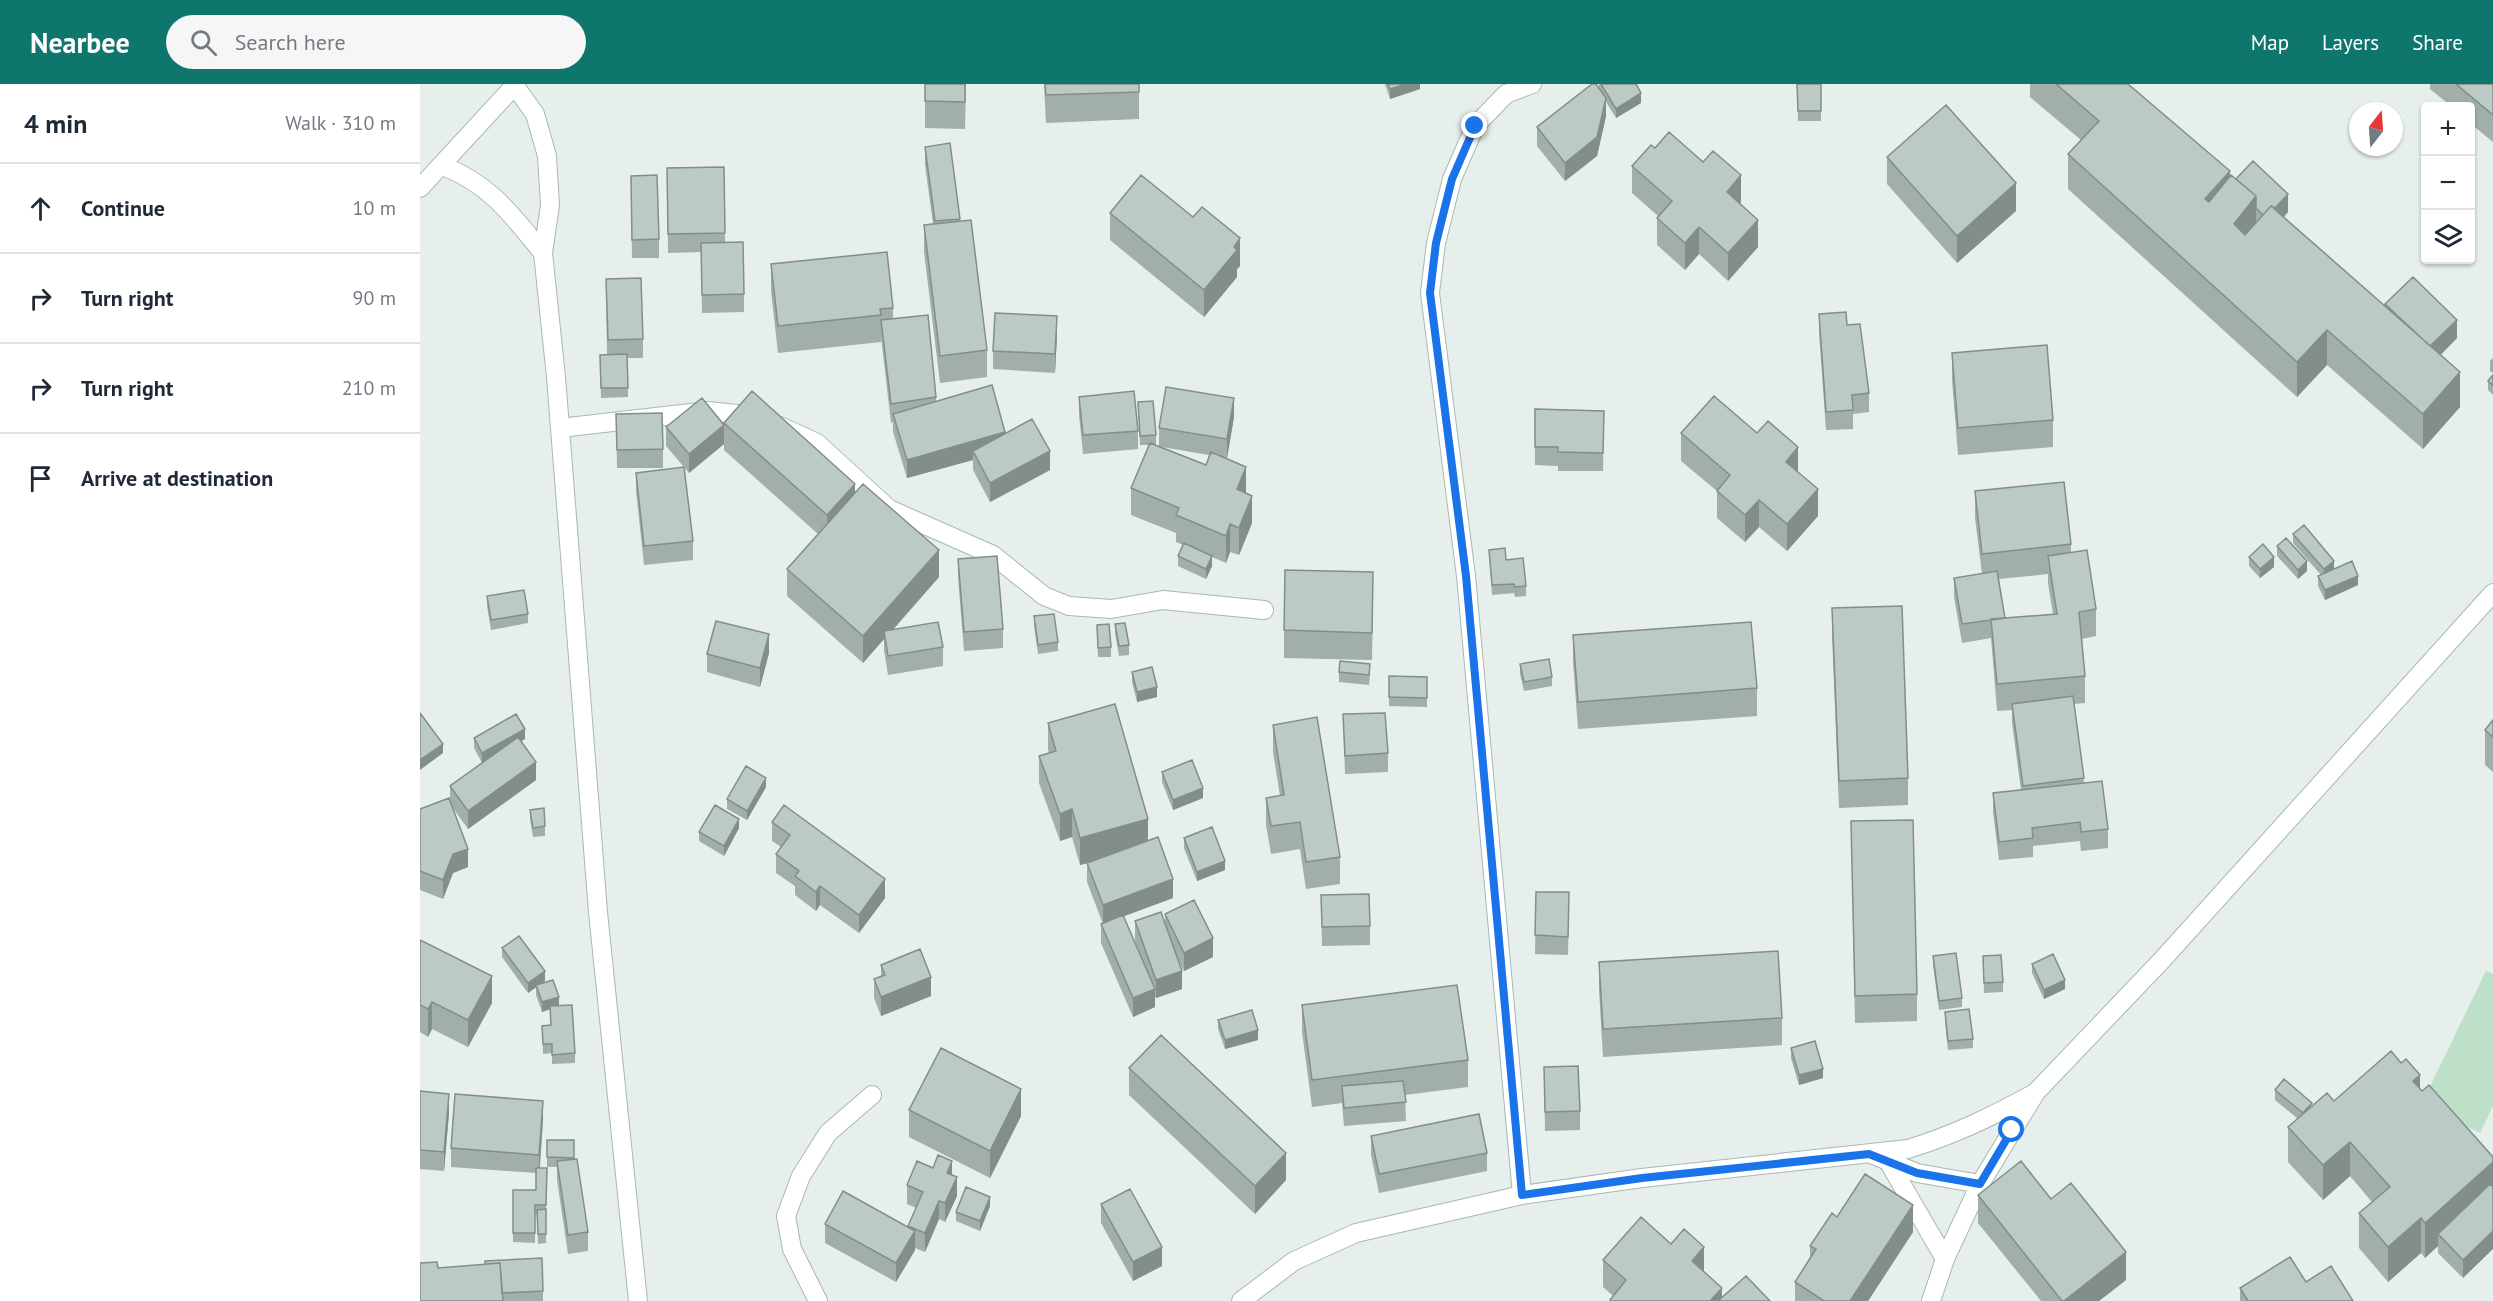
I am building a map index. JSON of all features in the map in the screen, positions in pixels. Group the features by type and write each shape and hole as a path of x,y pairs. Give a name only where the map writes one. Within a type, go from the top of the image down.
{"street":[{"path":"1522,1195 1466,576 1430,293 1436,243 1452,179 1475,126 1506,94 1532,84"},
{"path":"420,188 443,166 515,85 535,114 547,156 550,205 543,253 560,428 598,912 638,1301"},
{"path":"443,166 466,175 486,188 543,253"},
{"path":"560,428 708,411 759,417 817,443 889,509 993,555 1044,596 1069,606 1111,609 1162,600 1264,610"},
{"path":"1931,1301 1945,1259 1980,1184 2036,1092 2162,960 2493,592"},
{"path":"1241,1301 1294,1261 1356,1233 1522,1195 1642,1178 1908,1149 1947,1137 1991,1118 2036,1092"},
{"path":"818,1301 792,1249 786,1216 801,1176 828,1133 872,1095"},
{"path":"1869,1154 1941,1179 1980,1184"},
{"path":"1888,1161 1945,1259"}],"green space":[{"path":"2486,971 2493,974 2493,1106 2480,1133 2421,1105"}],"building":[{"path":"925,84 965,84 965,102 925,101"},
{"path":"1045,84 1139,84 1139,92 1046,95"},
{"path":"1388,84 1406,84 1390,89"},
{"path":"1592,84 1596,84 1606,98 1597,137 1565,163 1537,127"},
{"path":"1601,84 1636,84 1641,93 1616,109"},
{"path":"1797,84 1821,84 1821,111 1798,111"},
{"path":"2056,84 2128,84 2230,171 2205,199 2209,202 2231,175 2256,196 2234,224 2245,235 2271,206 2460,372 2423,414 2327,330 2297,362 2068,154 2099,121"},
{"path":"2456,84 2493,84 2493,115"},
{"path":"1946,105 2016,183 1957,236 1887,157"},
{"path":"1669,132 1703,162 1713,151 1741,175 1727,192 1758,220 1728,253 1699,227 1685,243 1657,218 1672,201 1632,166 1651,145 1655,148"},
{"path":"950,143 960,219 935,221 925,147"},
{"path":"2253,161 2288,194 2275,208 2271,206 2263,215 2256,208 2256,196 2236,179"},
{"path":"724,167 725,233 668,234 667,168"},
{"path":"657,175 659,239 632,240 631,176"},
{"path":"1141,175 1193,217 1202,207 1240,238 1234,247 1237,250 1204,290 1110,213"},
{"path":"971,220 987,350 940,356 924,225"},
{"path":"743,242 744,294 702,295 701,243"},
{"path":"887,252 893,308 880,309 881,315 778,326 771,264"},
{"path":"2413,277 2457,320 2430,346 2385,304"},
{"path":"641,278 643,339 608,340 606,279"},
{"path":"1846,312 1847,325 1860,324 1869,393 1852,395 1853,410 1826,412 1819,314"},
{"path":"995,313 1057,316 1055,354 993,351"},
{"path":"928,315 936,397 891,404 881,320"},
{"path":"2047,345 2053,420 1958,428 1952,353"},
{"path":"627,354 628,388 601,388 600,355"},
{"path":"2493,375 2493,385 2488,381"},
{"path":"992,385 1005,432 907,460 893,414"},
{"path":"1166,387 1234,398 1227,439 1159,428"},
{"path":"752,391 855,484 827,515 724,423"},
{"path":"1134,391 1138,431 1083,435 1079,397"},
{"path":"1714,396 1757,433 1768,421 1798,447 1786,462 1818,489 1787,524 1759,500 1745,515 1717,491 1730,475 1681,433"},
{"path":"702,398 724,425 689,454 666,427"},
{"path":"1153,401 1156,435 1140,436 1138,402"},
{"path":"1535,409 1604,411 1603,453 1558,452 1558,447 1535,447"},
{"path":"662,413 663,449 617,450 616,414"},
{"path":"1032,419 1050,451 990,483 973,451"},
{"path":"1150,443 1206,465 1211,452 1246,467 1237,489 1252,496 1239,528 1230,524 1226,536 1176,515 1179,508 1131,488"},
{"path":"684,467 693,541 644,546 636,473"},
{"path":"2064,482 2071,544 1982,554 1975,491"},
{"path":"863,484 939,550 863,636 787,569"},
{"path":"2304,525 2334,561 2324,569 2293,534"},
{"path":"2286,538 2307,561 2298,570 2277,546"},
{"path":"1184,543 1212,556 1206,569 1178,556"},
{"path":"2263,544 2274,557 2260,569 2249,557"},
{"path":"1505,548 1506,560 1523,558 1526,586 1492,585 1489,550"},
{"path":"2087,550 2096,609 2079,612 2085,676 1997,684 1991,619 2057,614 2048,556"},
{"path":"997,556 1003,629 964,632 958,559"},
{"path":"2352,561 2358,576 2325,590 2318,576"},
{"path":"1285,570 1373,572 1372,633 1284,630"},
{"path":"1997,571 2005,618 1962,624 1954,578"},
{"path":"524,590 528,614 491,620 487,596"},
{"path":"1902,606 1908,778 1839,781 1832,608"},
{"path":"1054,614 1058,642 1038,645 1034,616"},
{"path":"716,621 769,634 760,668 707,654"},
{"path":"938,622 943,647 888,656 884,631"},
{"path":"1751,622 1757,688 1578,702 1573,635"},
{"path":"1125,623 1129,645 1119,646 1115,624"},
{"path":"1109,624 1111,647 1098,648 1097,625"},
{"path":"1549,659 1552,677 1524,682 1520,664"},
{"path":"1340,661 1370,664 1369,675 1339,672"},
{"path":"1152,667 1157,687 1137,692 1132,672"},
{"path":"1389,676 1427,677 1427,698 1389,697"},
{"path":"2073,696 2084,778 2023,786 2012,704"},
{"path":"1115,704 1148,819 1080,838 1072,809 1060,814 1039,756 1056,751 1048,723"},
{"path":"420,713 443,744 420,760"},
{"path":"1385,713 1388,753 1345,756 1343,714"},
{"path":"516,714 525,729 482,753 474,738"},
{"path":"1317,717 1340,857 1306,862 1300,822 1271,826 1266,798 1284,795 1273,725"},
{"path":"2493,720 2493,737 2485,730"},
{"path":"518,737 536,762 468,811 450,786"},
{"path":"1192,760 1203,788 1173,800 1162,772"},
{"path":"746,766 766,778 747,811 727,799"},
{"path":"2102,781 2108,829 2081,832 2080,822 2032,828 2033,838 1999,842 1993,793"},
{"path":"449,798 468,849 453,854 443,880 420,871 420,809"},
{"path":"715,805 739,819 724,846 699,832"},
{"path":"784,805 885,879 859,915 820,886 816,892 795,876 799,871 776,854 790,835 772,822"},
{"path":"544,808 545,826 533,828 530,810"},
{"path":"1913,820 1917,994 1855,996 1851,821"},
{"path":"1212,827 1225,861 1197,872 1184,838"},
{"path":"1158,837 1173,879 1103,905 1087,863"},
{"path":"1536,892 1569,892 1568,937 1535,935"},
{"path":"1369,894 1370,926 1322,927 1321,895"},
{"path":"1194,900 1213,938 1184,953 1165,914"},
{"path":"1161,912 1182,971 1156,980 1135,921"},
{"path":"1123,915 1155,989 1133,998 1101,924"},
{"path":"519,936 545,971 528,983 502,948"},
{"path":"420,940 492,976 468,1020 432,1002 428,1009 420,1005"},
{"path":"920,949 931,977 881,997 874,979 885,975 881,965"},
{"path":"1778,951 1782,1018 1603,1029 1599,962"},
{"path":"1956,953 1962,998 1939,1001 1933,956"},
{"path":"2053,954 2065,980 2044,990 2032,964"},
{"path":"2001,955 2003,982 1984,983 1983,956"},
{"path":"553,980 559,997 542,1002 536,985"},
{"path":"1457,985 1468,1060 1312,1080 1302,1005"},
{"path":"572,1005 575,1053 552,1055 552,1044 543,1044 542,1026 551,1025 550,1006"},
{"path":"1969,1009 1973,1039 1948,1041 1945,1012"},
{"path":"1252,1010 1258,1030 1225,1040 1218,1020"},
{"path":"1161,1035 1286,1153 1255,1186 1129,1068"},
{"path":"1815,1041 1823,1069 1799,1075 1791,1048"},
{"path":"941,1048 1021,1089 990,1151 909,1110"},
{"path":"2391,1051 2401,1063 2406,1059 2420,1075 2413,1081 2422,1091 2429,1085 2493,1157 2493,1162 2425,1223 2421,1218 2388,1247 2359,1213 2390,1187 2350,1142 2323,1165 2288,1127 2327,1093 2334,1101"},
{"path":"1578,1066 1580,1111 1545,1112 1544,1067"},
{"path":"2284,1079 2312,1103 2303,1113 2275,1090"},
{"path":"1403,1081 1406,1102 1344,1108 1342,1086"},
{"path":"420,1091 449,1094 444,1152 420,1150"},
{"path":"455,1094 543,1101 539,1155 451,1148"},
{"path":"1479,1114 1487,1153 1379,1174 1371,1136"},
{"path":"547,1140 574,1140 574,1158 547,1157"},
{"path":"938,1155 952,1161 947,1173 957,1177 945,1203 939,1201 925,1233 908,1226 923,1192 907,1185 917,1161 933,1168"},
{"path":"577,1159 588,1232 568,1235 557,1161"},
{"path":"2021,1161 2051,1199 2071,1183 2126,1252 2064,1301 1978,1195"},
{"path":"536,1168 547,1168 546,1205 535,1205 535,1233 513,1233 513,1190 536,1190"},
{"path":"1865,1174 1913,1205 1850,1301 1824,1301 1795,1282 1816,1249 1810,1246 1832,1213 1837,1217"},
{"path":"2490,1184 2493,1187 2493,1231 2463,1260 2438,1234"},
{"path":"966,1187 990,1197 980,1221 956,1212"},
{"path":"1130,1189 1162,1247 1133,1262 1101,1204"},
{"path":"843,1191 915,1231 896,1263 825,1224"},
{"path":"546,1209 546,1234 538,1234 537,1210"},
{"path":"1641,1217 1671,1244 1684,1229 1704,1247 1692,1261 1722,1288 1710,1301 1610,1300 1626,1280 1603,1260"},
{"path":"2290,1257 2306,1282 2331,1266 2353,1301 2248,1301 2240,1288"},
{"path":"542,1258 543,1291 502,1293 500,1263 485,1264 485,1261"},
{"path":"437,1262 438,1268 500,1263 503,1301 420,1301 420,1263"},
{"path":"1746,1276 1770,1301 1718,1301"}],"route":[{"path":"1475,126 1452,179 1436,243 1430,293 1466,576 1522,1195 1642,1178 1869,1154 1917,1173 1980,1184 2012,1130"}]}
